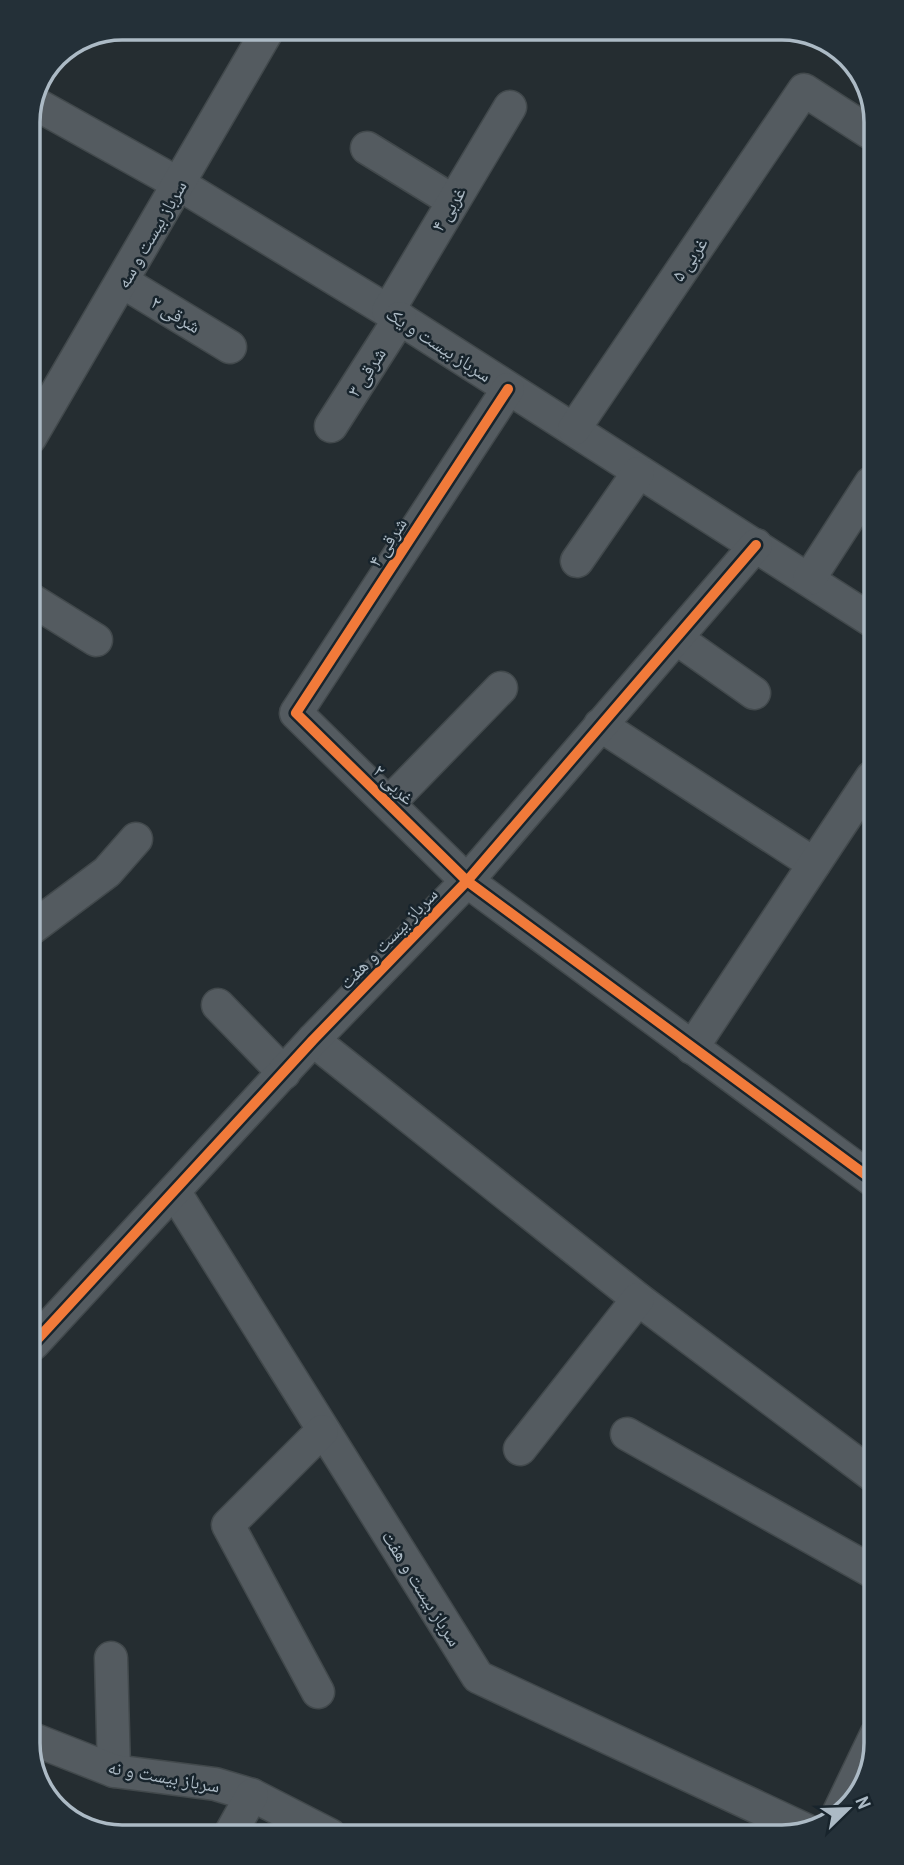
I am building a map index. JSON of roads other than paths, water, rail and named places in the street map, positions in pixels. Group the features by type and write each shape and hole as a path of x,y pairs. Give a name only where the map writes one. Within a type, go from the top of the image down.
{"street":[{"name":"سرباز بیست و سه","path":"40,421 262,40"},
{"name":"غربی ۵","path":"574,429 804,90 864,129"},
{"name":"سرباز بیست و یک","path":"42,107 179,184 394,315 864,615"},
{"name":"غربی ۴","path":"394,315 453,201 510,107"},
{"path":"367,148 453,201"},
{"name":"شرقی ۲","path":"123,282 230,346"},
{"name":"شرقی ۳","path":"331,426 394,315"},
{"name":"شرقی ۴","path":"296,713 508,389"},
{"path":"577,561 638,473"},
{"path":"809,579 864,494"},
{"name":"سرباز بیست و هفت","path":"40,1336 313,1041 467,881 756,545"},
{"path":"40,604 96,640"},
{"path":"676,638 754,693"},
{"path":"389,803 501,688"},
{"name":"غربی ۲","path":"296,713 467,881 864,1174"},
{"path":"600,724 814,864"},
{"path":"692,1048 864,789"},
{"path":"40,922 107,872 136,839"},
{"path":"218,1005 284,1073"},
{"path":"313,1041 638,1299 864,1469"},
{"name":"سرباز بیست و هفت","path":"174,1191 478,1677 792,1824"},
{"path":"520,1449 638,1299"},
{"path":"318,1692 228,1525 322,1431"},
{"path":"627,1434 864,1567"},
{"path":"111,1658 114,1771"},
{"name":"سرباز بیست و نه","path":"40,1742 114,1771 215,1784 252,1795 310,1825"},
{"path":"235,1825 252,1795"}]}
